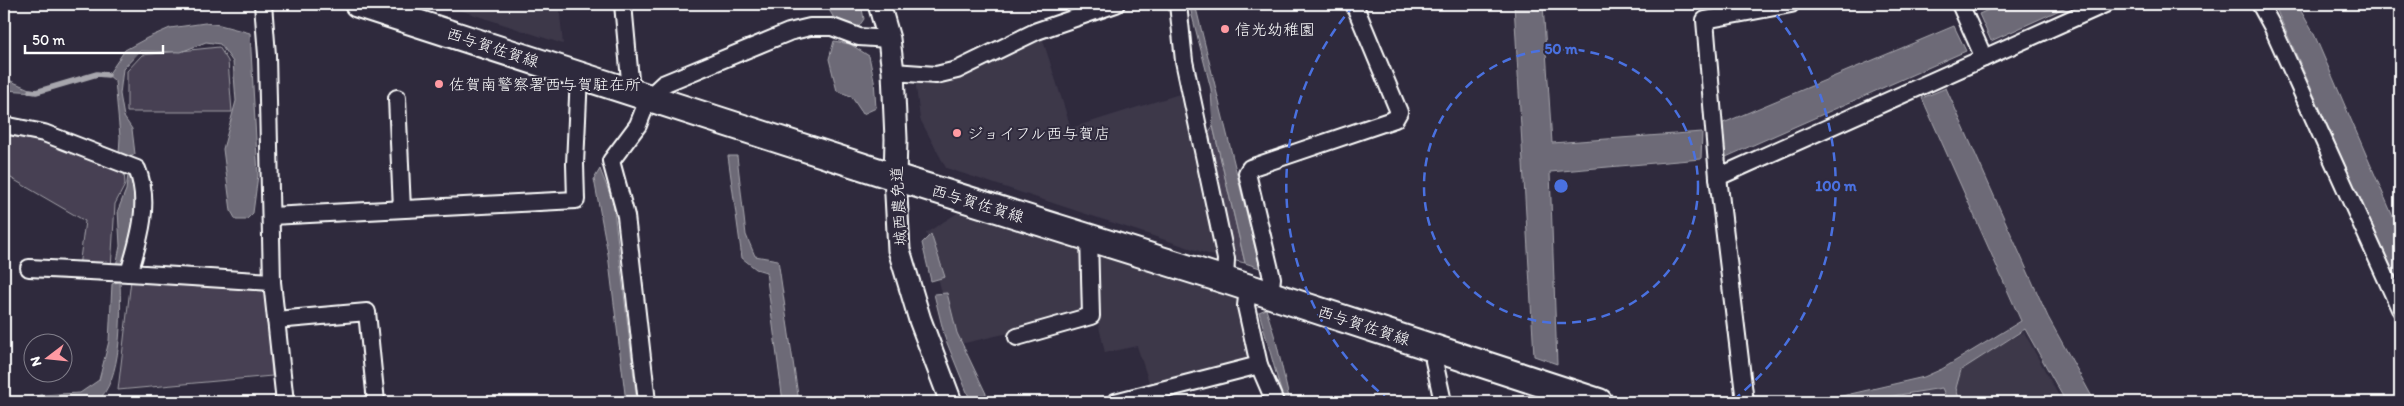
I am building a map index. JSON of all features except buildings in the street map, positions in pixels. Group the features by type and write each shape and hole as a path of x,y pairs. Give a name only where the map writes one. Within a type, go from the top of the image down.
{"main road":[{"name":"西与賀佐賀線","path":"358,4 894,177 1248,287 1599,402"}],"street":[{"path":"263,4 272,282 285,402"},
{"path":"623,4 640,94 638,125 611,162 626,216 647,402"},
{"name":"城西農免道","path":"879,4 889,39 894,72 896,139 894,177 899,250 920,320 951,402"},
{"path":"894,72 936,75 957,70 1037,31 1116,4"},
{"path":"1178,4 1184,62 1226,258 1248,287 1246,306 1259,364 1276,402"},
{"path":"1248,287 1272,278 1247,173 1250,168 1395,119 1399,112 1354,4"},
{"path":"1745,402 1718,177 1705,20 1791,4"},
{"path":"1960,4 1984,58"},
{"path":"1718,177 2105,4"},
{"path":"2260,4 2272,26 2400,309"},
{"path":"640,94 788,32 810,26 832,27 859,37 889,39"},
{"path":"270,216 576,200 575,164 579,74"},
{"path":"397,98 402,209"},
{"path":"4,124 44,133 136,169 144,186 141,232 129,273"},
{"path":"1017,337 1091,316 1089,237"},
{"path":"29,268 272,282"},
{"path":"276,320 367,312 376,402"},
{"path":"1435,349 1434,362 1443,402"},
{"path":"1115,402 1162,396 1259,364"}],"shaded area":[{"path":"441,4 559,4 563,44"},
{"path":"826,4 861,4 864,19 857,29 836,22"},
{"path":"1189,4 1195,4 1260,268 1245,263 1213,126 1211,89"},
{"path":"1514,4 1543,4 1552,143 1702,132 1701,159 1550,172 1557,364 1534,356"},
{"path":"2002,4 2073,4 1991,41 1979,14"},
{"path":"2274,4 2297,4 2314,34 2400,233 2400,290"},
{"path":"205,23 250,33 258,175 253,213 246,220 236,220 231,211 223,149 236,101 233,62 220,44 206,42 181,52 140,51 123,69 120,94 124,117 132,129 135,154 129,158 119,154 120,137 115,81 108,75 125,50 147,38 170,28"},
{"path":"1954,26 1966,51 1726,157 1721,124"},
{"path":"1042,37 1071,128 1189,91 1223,259 946,168 920,119 915,79"},
{"path":"834,41 850,44 869,56 874,80 876,108 863,114 851,96 837,91 829,59"},
{"path":"219,47 228,61 232,112 127,112 127,71 142,55"},
{"path":"4,78 36,92 4,90"},
{"path":"1946,88 2048,317 2095,402 2066,402 2025,329 1961,370 1956,388 1960,402 1948,402 1942,388 1856,402 1816,402 1924,377 1942,369 2021,321 1922,98"},
{"path":"1213,126 1245,263 1232,260 1206,136"},
{"path":"4,127 124,170 125,185 115,204 111,269 79,267 85,221 4,174"},
{"path":"728,156 737,156 746,235 755,256 778,260 799,402 783,402 766,272 756,269 742,258"},
{"path":"600,169 613,202 637,402 626,402 608,254 594,179"},
{"path":"128,175 137,177 134,244 123,266 116,266 120,246 118,210 126,190"},
{"path":"962,210 1238,298 1254,360 1151,388 1137,346 1105,353 1096,313 956,345 926,233"},
{"path":"931,234 945,277 931,281 922,243"},
{"path":"131,280 266,291 272,376 118,390"},
{"path":"120,281 120,328 116,363 105,392 96,402 16,402 40,395 80,393 99,380 109,341 112,284"},
{"path":"947,293 957,333 990,402 971,402 945,338 934,294"},
{"path":"1266,309 1276,341 1290,402 1284,402 1259,312"},
{"path":"2024,332 2062,402 1853,402 1932,381"}],"waterway":[{"path":"30,91 36,92 97,74 108,75"}],"place":[{"name":"信光幼稚園","path":"1225,29"},
{"name":"佐賀南警察署西与賀駐在所","path":"439,84"},
{"name":"ジョイフル西与賀店","path":"957,133"}]}
